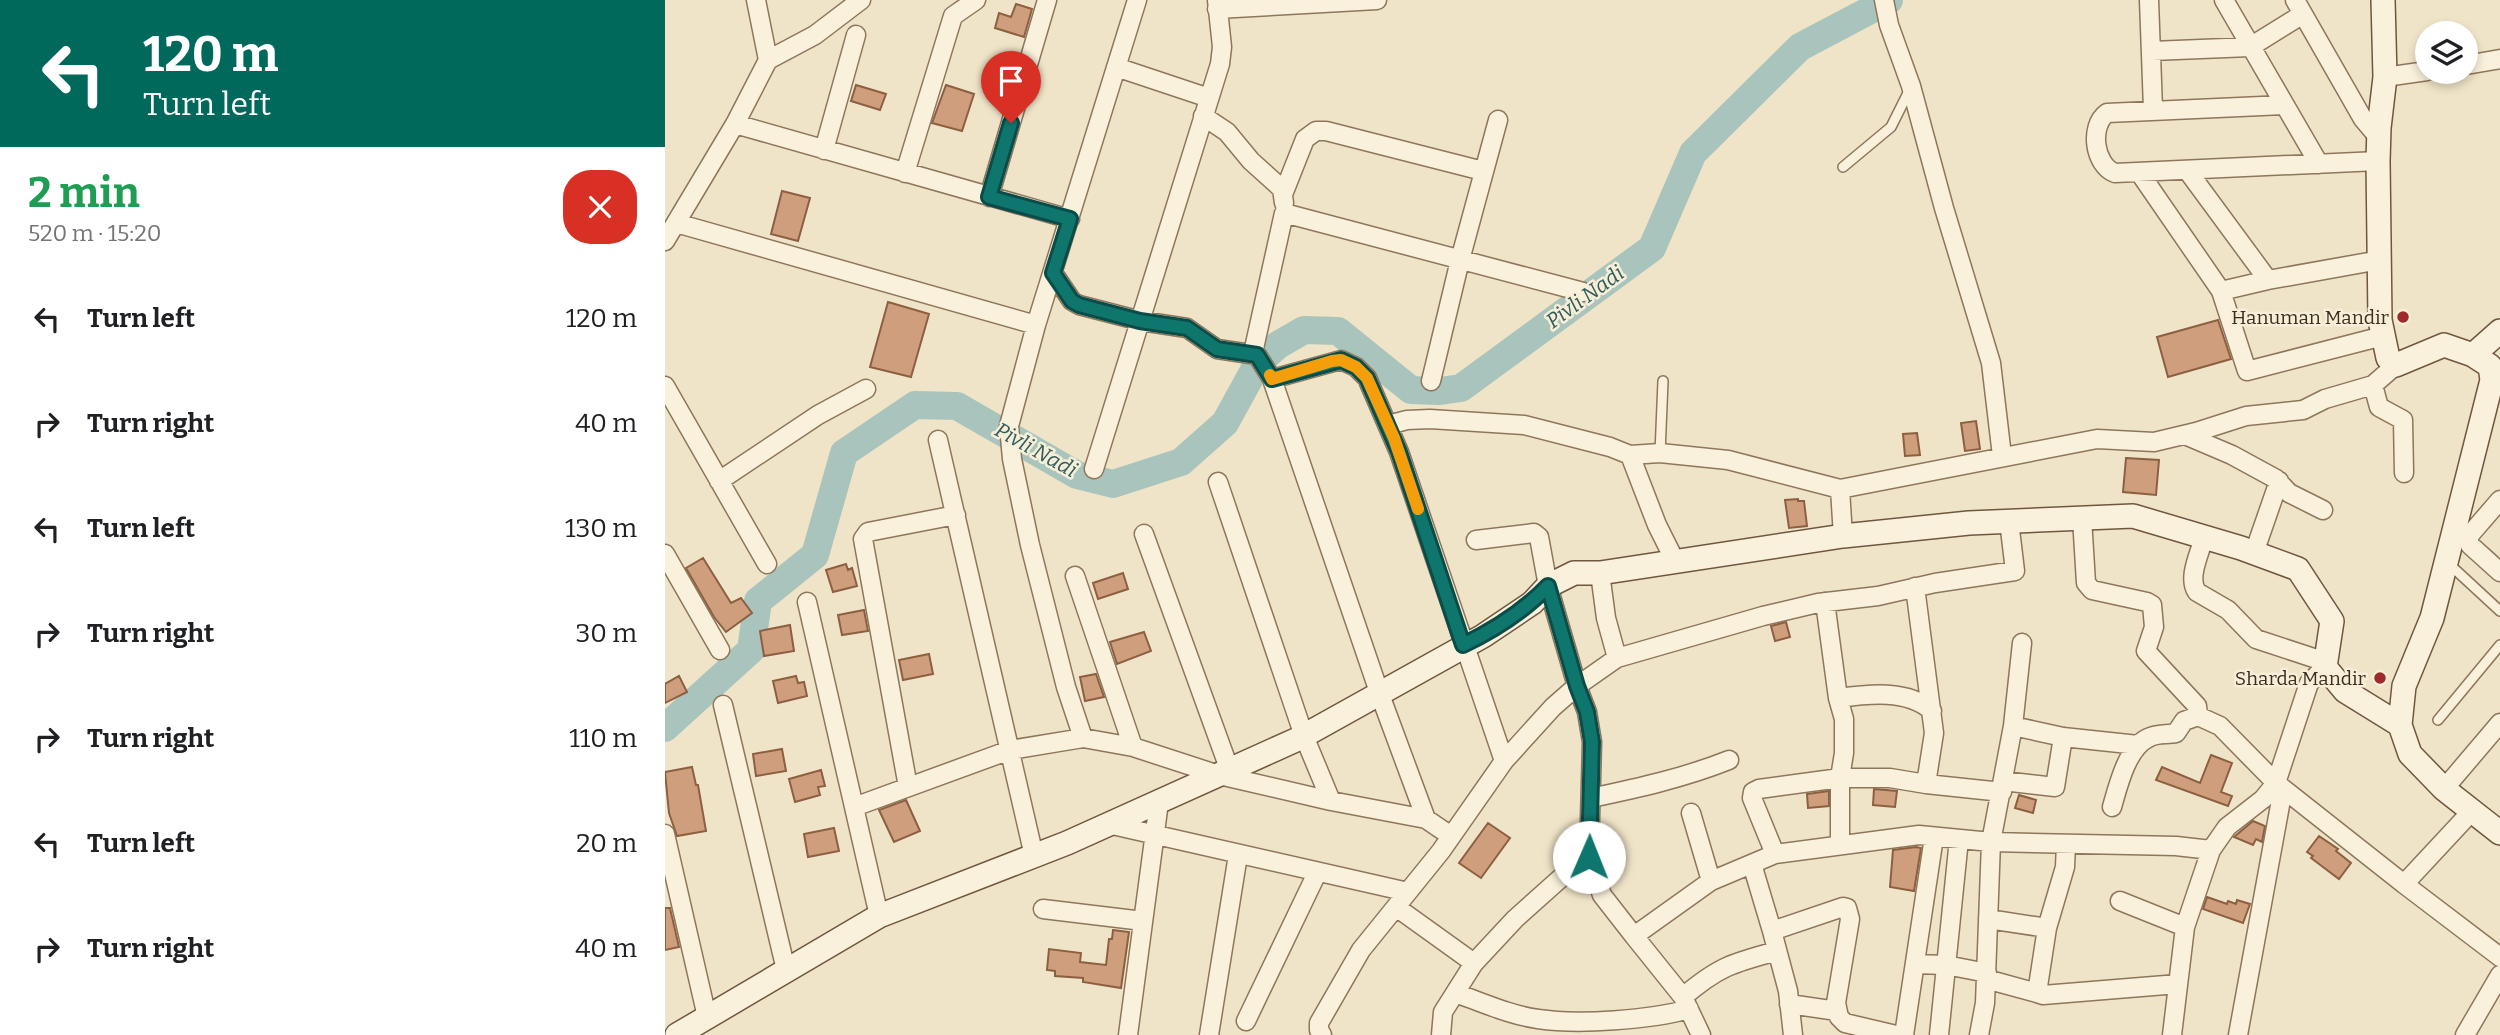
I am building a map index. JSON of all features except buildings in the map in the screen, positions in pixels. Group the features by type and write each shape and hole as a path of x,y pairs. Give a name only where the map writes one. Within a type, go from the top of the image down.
{"street":[{"path":"756,0 768,60"},
{"path":"665,241 735,124 768,60 815,35 861,0"},
{"path":"905,173 953,16 977,0"},
{"path":"989,197 1047,0"},
{"path":"1083,738 1066,687 1012,459 1009,426 1036,326 1137,0"},
{"path":"1094,468 1220,64 1222,47 1217,5 1377,0"},
{"path":"1884,0 1889,25 1911,86 1944,208 1991,363 2002,456"},
{"path":"2149,0 2153,109"},
{"path":"2224,0 2319,164"},
{"path":"2383,0 2385,77 2379,149 2380,320 2388,358 2396,365"},
{"path":"2152,51 2250,47 2299,7 2379,149"},
{"path":"824,150 856,35"},
{"path":"2478,63 2500,59"},
{"path":"1116,67 1206,107 1251,161 1284,192"},
{"path":"2385,77 2415,73"},
{"path":"2284,105 2107,113 2101,117 2097,130 2103,165 2115,173 2319,164 2379,149"},
{"path":"1431,381 1498,120"},
{"path":"735,124 1070,219"},
{"path":"1426,819 1264,366 1284,213 1284,192 1304,139 1316,131 1326,131 1483,171"},
{"path":"2187,170 2268,280"},
{"path":"2139,172 2221,291 2247,371 2383,336"},
{"path":"1284,213 1583,292"},
{"path":"676,223 1036,326"},
{"path":"2221,291 2380,260"},
{"path":"1053,273 1072,301 1079,305 1140,321 1187,328 1217,349 1264,366 1349,362 1367,378 1399,452 1504,761"},
{"path":"2473,355 2500,331"},
{"path":"1388,425 1406,420 1430,419 1524,425 1609,447 1630,456 1660,453 1728,460 1840,489 2097,439 2154,442 2246,416 2303,410 2325,399 2373,385 2396,365 2444,345 2473,355 2490,366 2492,380 2432,618 2405,685 2400,725 2410,754 2444,789 2500,833"},
{"path":"2373,385 2379,407 2403,420 2404,473"},
{"path":"665,386 767,564"},
{"path":"719,481 818,415 866,389"},
{"path":"2185,435 2279,481 2290,493 2323,510"},
{"path":"939,440 1034,856"},
{"path":"1630,456 1657,525 1675,561"},
{"path":"2254,553 2279,481"},
{"path":"1219,482 1304,736 1331,801"},
{"path":"1840,489 1843,536"},
{"path":"2500,500 2468,537 2470,545 2500,572"},
{"path":"908,788 863,539 868,532 956,515"},
{"path":"677,1035 879,916 1034,856 1304,736 1483,636 1532,603 1548,586 1574,573 1600,573 1843,536 1969,523 2133,516 2298,569 2332,621 2326,665 2309,683 2280,786 2238,1035"},
{"path":"2082,518 2086,583 2092,590 2152,605 2154,627 2146,651 2197,706 2198,716"},
{"path":"1322,1035 1318,1030 1319,1023 1361,950 1451,836 1504,761 1553,706 1577,686 1617,658 1763,616 1825,602 1878,596 1915,587 2015,571 2008,521"},
{"path":"1144,534 1224,773"},
{"path":"1476,540 1537,535 1548,586 1587,712 1592,742 1589,857 1602,895 1686,1003 1701,1035"},
{"path":"2204,537 2193,579 2197,592 2228,610 2256,639 2326,665 2344,691 2400,725"},
{"path":"665,554 720,650"},
{"path":"1600,573 1606,618 1617,658"},
{"path":"1075,576 1133,747"},
{"path":"1915,587 1934,733 1926,784"},
{"path":"807,602 879,916"},
{"path":"1825,602 1838,698 1844,719 1844,753 1840,778 1840,845"},
{"path":"1979,1035 1986,976 1991,842 2013,726 2022,643"},
{"path":"1838,698 1865,695 1903,697 1917,700 1932,711"},
{"path":"723,705 786,970"},
{"path":"2112,807 2122,772 2138,745 2152,736 2176,733 2184,721 2198,716 2220,726 2280,786 2500,957"},
{"path":"2444,789 2500,723"},
{"path":"2013,726 2063,737 2138,745"},
{"path":"1775,854 1752,798 1753,792 1759,789 1840,778 1890,778 1926,784 2055,787 2063,737"},
{"path":"854,807 1010,750 1083,738 1133,747 1331,801 1426,819 1451,836"},
{"path":"1591,799 1700,772 1729,760"},
{"path":"2172,1035 2185,927 2211,850 2227,827 2280,786"},
{"path":"1128,1035 1159,802"},
{"path":"2404,884 2472,811"},
{"path":"1691,813 1711,881"},
{"path":"1108,824 1408,892"},
{"path":"665,834 707,1017"},
{"path":"1634,936 1711,881 1775,854 1919,835 1991,842 2176,846 2211,850"},
{"path":"1905,1035 1934,837"},
{"path":"1939,1035 1959,839"},
{"path":"2037,993 2047,928 2065,867 2066,844"},
{"path":"1209,1035 1238,855"},
{"path":"1441,1035 1443,1012 1474,963 1515,919 1572,868 1589,857"},
{"path":"1752,864 1777,951 1793,1035"},
{"path":"1246,1021 1317,873"},
{"path":"2120,901 2185,927"},
{"path":"1396,907 1474,963"},
{"path":"1772,931 1843,907 1847,908 1850,919 1837,1011 1845,1023 1896,1035"},
{"path":"1043,909 1143,921"},
{"path":"1988,919 2047,928"},
{"path":"1455,993 1514,1014 1569,1028 1668,1015 1686,1003 1709,975 1725,966 1777,951"},
{"path":"1915,964 1946,965 2043,995 2178,984"},
{"path":"2465,1035 2500,975"},
{"path":"1789,1004 1837,1011"}],"lane":[{"path":"1843,167 1892,127 1911,86"},
{"path":"1660,453 1663,381"},
{"path":"2447,562 2500,611"},
{"path":"2438,720 2500,645"}],"waterway":[{"name":"Pivli Nadi","path":"665,728 751,650 758,601 815,555 844,453 915,405 957,406 1077,475 1113,484 1181,462 1225,423 1258,363 1278,345 1304,330 1338,331 1411,390 1440,391 1461,388 1652,248 1693,153 1800,47 1889,0"}],"slow traffic":[{"path":"1270,375 1272,379 1341,360 1356,367 1367,378 1394,438 1418,509"}],"place":[{"name":"Hanuman Mandir","path":"2403,317"},
{"name":"Sharda Mandir","path":"2380,678"}],"route":[{"path":"1011,123 989,197 1070,219 1053,273 1072,301 1140,321 1187,328 1217,349 1253,353 1261,358 1272,379 1341,360 1349,362 1367,378 1399,452 1463,645 1483,636 1532,603 1548,586 1587,712 1592,742 1589,857"}]}
